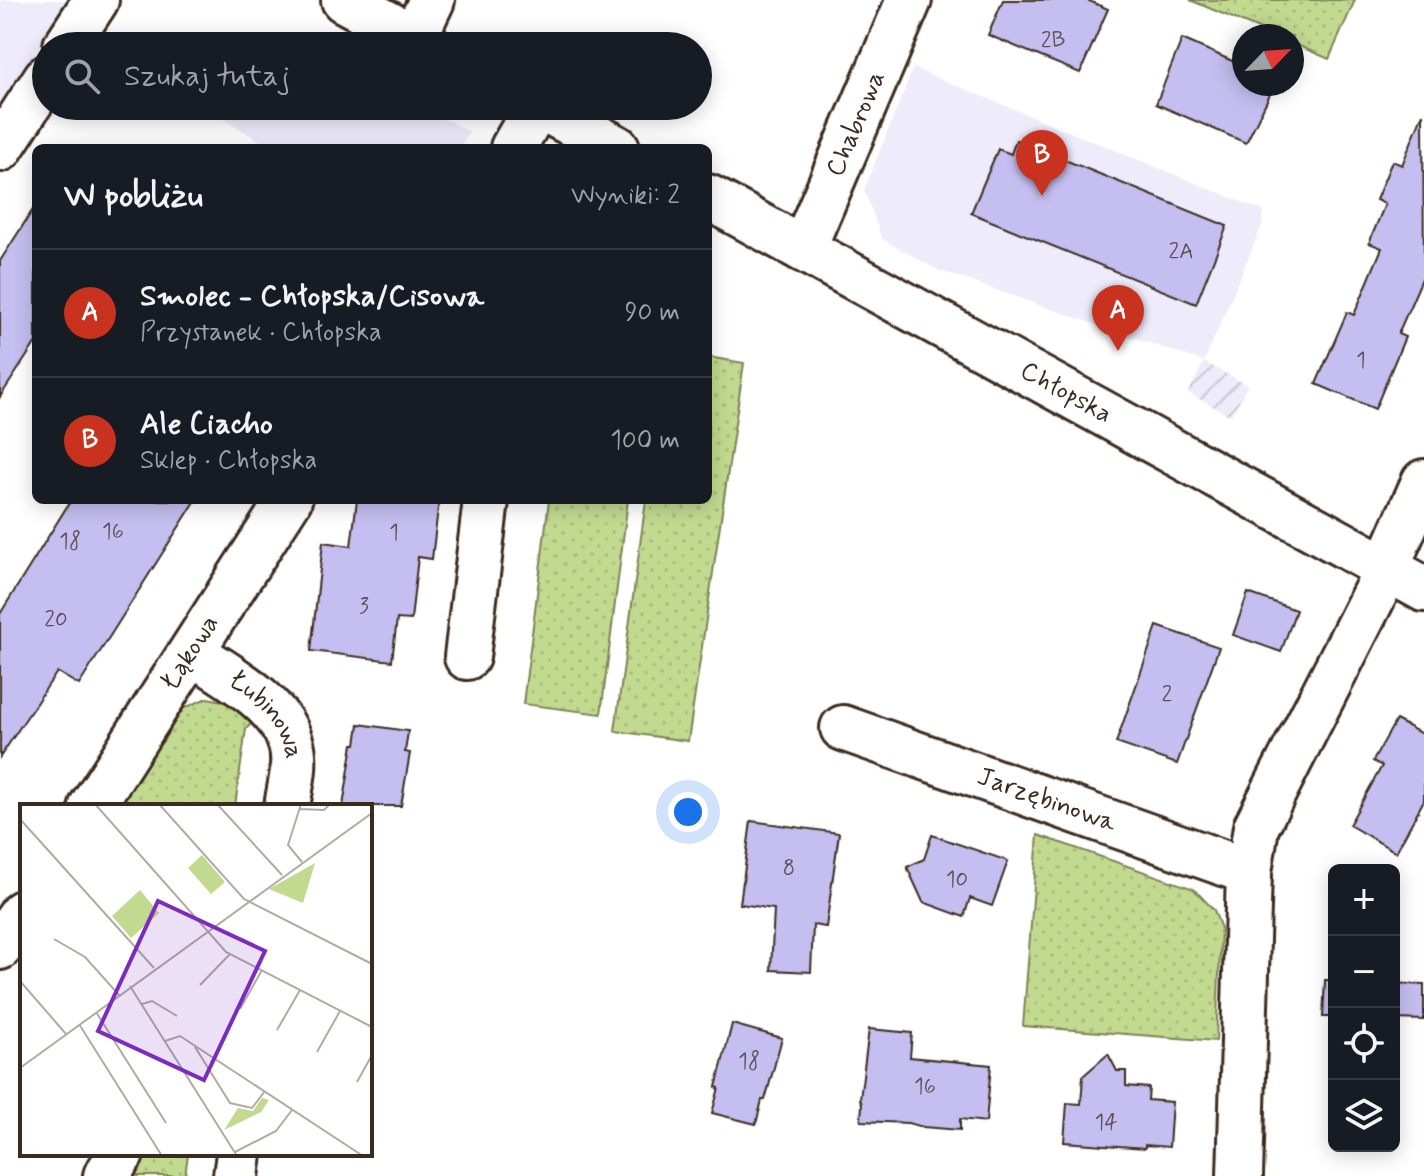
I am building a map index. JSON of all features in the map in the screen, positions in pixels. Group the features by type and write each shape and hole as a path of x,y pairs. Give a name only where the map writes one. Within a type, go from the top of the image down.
{"street":[{"path":"75,32 96,0"},
{"path":"344,0 425,28"},
{"name":"Chabrowa","path":"803,249 909,0"},
{"path":"0,149 32,100"},
{"path":"515,144 530,120"},
{"path":"564,120 609,144"},
{"name":"Chłopska","path":"712,199 1424,589"},
{"path":"1240,1176 1249,872 1256,827 1387,568 1424,482"},
{"name":"Łąkowa","path":"93,804 286,504"},
{"path":"467,657 486,504"},
{"name":"Łubinowa","path":"192,652 254,695 286,730 292,746 293,768 287,804"},
{"name":"Jarzębinowa","path":"843,728 1249,872"},
{"path":"0,947 20,916"},
{"path":"106,1176 120,1156"},
{"path":"236,1176 239,1156"}],"shaded area":[{"path":"0,0 76,0 56,32 32,32 32,69 0,119"},
{"path":"913,68 1264,211 1261,228 1204,362 938,270 882,239 864,190"},
{"path":"227,120 446,120 470,132 462,144 264,144"},
{"path":"1204,362 1248,385 1231,416 1188,393"}],"green space":[{"path":"1190,0 1355,0 1329,59 1304,48 1304,24 1247,24"},
{"path":"712,358 744,363 688,741 615,731 645,504 712,504"},
{"path":"548,504 627,504 601,714 523,704"},
{"path":"207,698 224,701 255,720 246,729 235,804 119,804 172,718 182,709"},
{"path":"1038,835 1194,889 1214,910 1221,929 1216,1041 1023,1026"},
{"path":"141,1156 188,1156 185,1176 127,1176"}],"building":[{"path":"1003,0 1087,0 1108,9 1080,73 988,35"},
{"path":"1182,39 1232,61 1232,96 1269,96 1246,143 1156,104"},
{"path":"1423,113 1424,274 1398,334 1405,337 1375,409 1316,384 1347,312 1354,315 1382,248 1369,243 1385,204 1376,200 1392,161 1402,165"},
{"path":"1016,140 1227,226 1196,304 971,213 998,149 1011,154"},
{"path":"32,211 32,348 0,397 0,261"},
{"path":"69,504 193,504 79,685 57,672 0,757 0,614"},
{"path":"356,504 439,504 432,559 418,557 411,620 397,619 392,661 311,651 323,542 351,546"},
{"path":"1248,593 1296,610 1281,652 1233,635"},
{"path":"1157,626 1219,647 1177,764 1116,743"},
{"path":"1396,720 1424,735 1424,800 1396,852 1349,825 1382,766 1373,761"},
{"path":"359,724 408,731 405,752 410,753 401,806 343,804 353,744 356,744"},
{"path":"751,821 839,833 826,927 813,925 811,972 771,970 774,909 740,904"},
{"path":"932,835 1008,861 992,906 970,898 964,917 923,902 907,867 924,859"},
{"path":"1325,980 1328,980 1328,1017 1323,1017"},
{"path":"1400,983 1424,985 1424,1020 1400,1019"},
{"path":"732,1024 782,1038 756,1124 712,1113"},
{"path":"869,1029 912,1033 910,1057 991,1065 986,1122 960,1119 960,1130 861,1121 860,1099"},
{"path":"1108,1054 1117,1071 1126,1071 1126,1086 1149,1088 1148,1100 1172,1102 1169,1147 1064,1142 1067,1103 1081,1104 1083,1076"}],"place":[{"name":"Ale Ciacho","path":"1042,196"},
{"name":"Smolec - Chłopska/Cisowa","path":"1118,351"}]}
